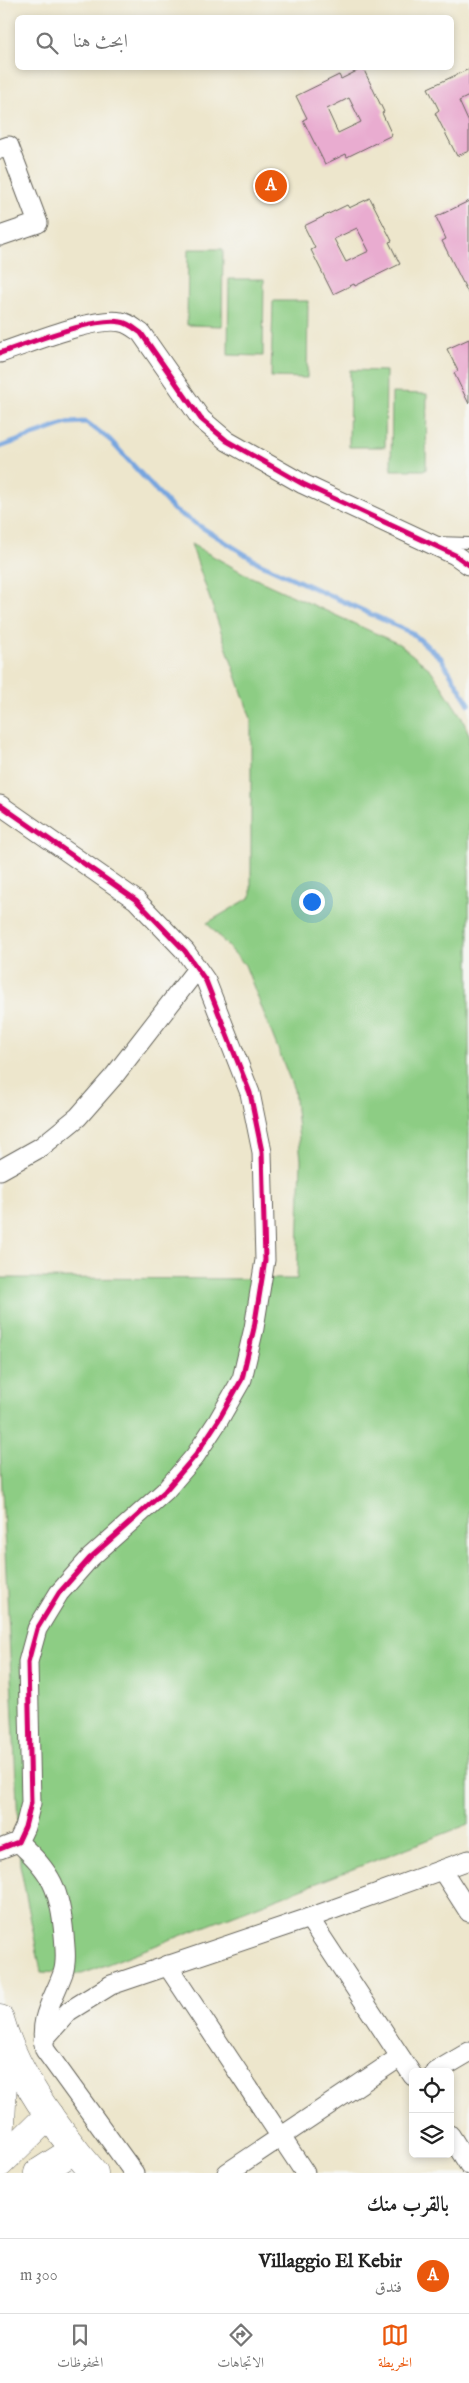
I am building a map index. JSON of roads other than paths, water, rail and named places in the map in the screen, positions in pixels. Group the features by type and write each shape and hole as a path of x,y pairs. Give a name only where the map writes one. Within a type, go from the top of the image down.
{"main road":[{"path":"3,2028 49,2115 74,2150 94,2173"},
{"path":"0,2144 3,2028"},
{"path":"0,2163 49,2115"},
{"path":"38,2173 74,2150"}],"street":[{"path":"0,149 10,146 38,223 0,236"},
{"path":"0,353 96,322 122,322 132,326 141,333 201,419 227,441 303,484 455,555 469,565"},
{"path":"0,805 136,900 185,951 206,981 250,1093 262,1152 265,1260 254,1328 242,1379 218,1421 195,1456 165,1490 90,1558 59,1593 37,1629 28,1662 31,1803 25,1827 18,1842 0,1849"},
{"path":"0,1170 41,1147 78,1117 114,1076 197,969"},
{"path":"18,1842 39,1860 57,1890 63,1924 66,1953 63,1972 45,2015 43,2040 45,2050 134,2173"},
{"path":"43,2040 48,2032 69,2011 90,1996 111,1985 309,1918 469,1860"},
{"path":"442,1870 469,1912"},
{"path":"309,1918 409,2070"},
{"path":"167,1965 305,2173"},
{"path":"442,2068 469,2052"},
{"path":"227,2173 400,2057"},
{"path":"454,2141 469,2165"}],"lane":[{"path":"427,542 469,543"}],"waterway":[{"path":"0,447 67,423 86,422 109,439 174,510 259,563 412,633 441,658 469,704"}],"place":[{"name":"Villaggio El Kebir","path":"271,186"}]}
